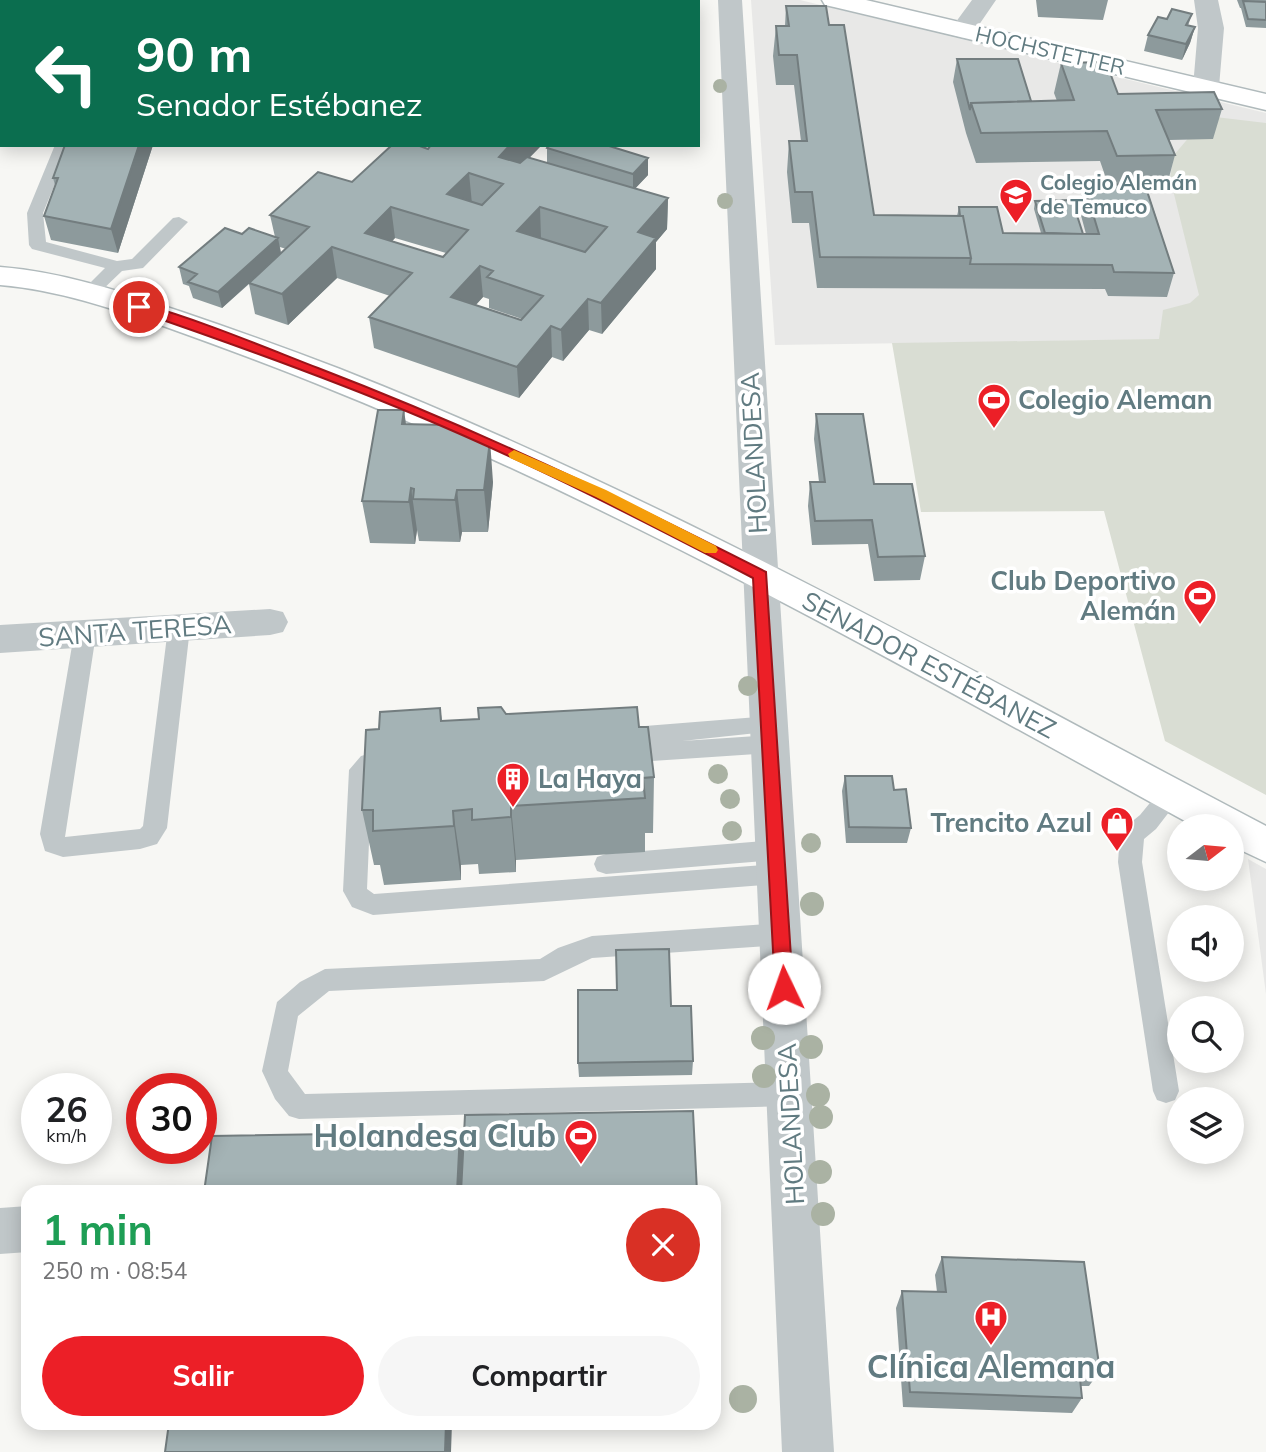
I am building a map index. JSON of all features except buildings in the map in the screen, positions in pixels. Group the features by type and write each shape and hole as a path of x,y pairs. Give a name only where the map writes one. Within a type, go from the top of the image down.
{"main road":[{"name":"HOCHSTETTER","path":"834,0 1266,102"},
{"name":"SENADOR ESTÉBANEZ","path":"0,276 45,281 91,291 235,340 424,413 601,494 761,575 1207,814"},
{"name":"SENADOR ESTÉBANEZ","path":"1244,834 1266,845"}],"street":[{"name":"HOLANDESA","path":"730,0 808,1452"},
{"path":"963,30 984,0"},
{"path":"1206,0 1211,27 1206,87"},
{"name":"SANTA TERESA","path":"0,639 270,622"},
{"path":"0,1231 21,1230"}],"lane":[{"path":"62,147 35,213 38,245 117,266 137,264 179,222"},
{"path":"91,291 117,266"},
{"path":"85,634 52,834 54,844 63,847 140,839 149,836 155,828 179,628"},
{"path":"603,739 770,735"},
{"path":"637,753 770,735"},
{"path":"408,755 380,757 361,770 355,891 361,900 373,905 777,862"},
{"path":"1166,1091 1130,862 1132,835 1148,822 1171,794"},
{"path":"606,864 777,862"},
{"path":"781,934 592,947 567,956 544,970 325,980 286,1010 275,1071 284,1090 299,1107 789,1094"}],"shaded area":[{"name":"Colegio Alemán de Temuco","path":"751,0 800,0 1266,113 1266,338 775,345"},
{"name":"Club Deportivo Alemán","path":"1207,116 1266,123 1266,795 1165,741 1104,511 921,512 892,343 1159,339 1163,310 1190,303 1199,295 1170,178 1174,155"},
{"path":"1248,859 1266,869 1266,994"}],"slow traffic":[{"path":"514,454 601,494 711,550"}],"place":[{"name":"Colegio Alemán de Temuco","path":"1016,225"},
{"name":"Colegio Aleman","path":"994,430"},
{"name":"Club Deportivo Alemán","path":"1200,626"},
{"name":"La Haya","path":"513,809"},
{"name":"Trencito Azul","path":"1117,853"},
{"name":"Holandesa Club","path":"581,1166"},
{"name":"Clínica Alemana","path":"991,1347"}],"route":[{"path":"139,307 235,340 424,413 601,494 761,575 784,988"}]}
